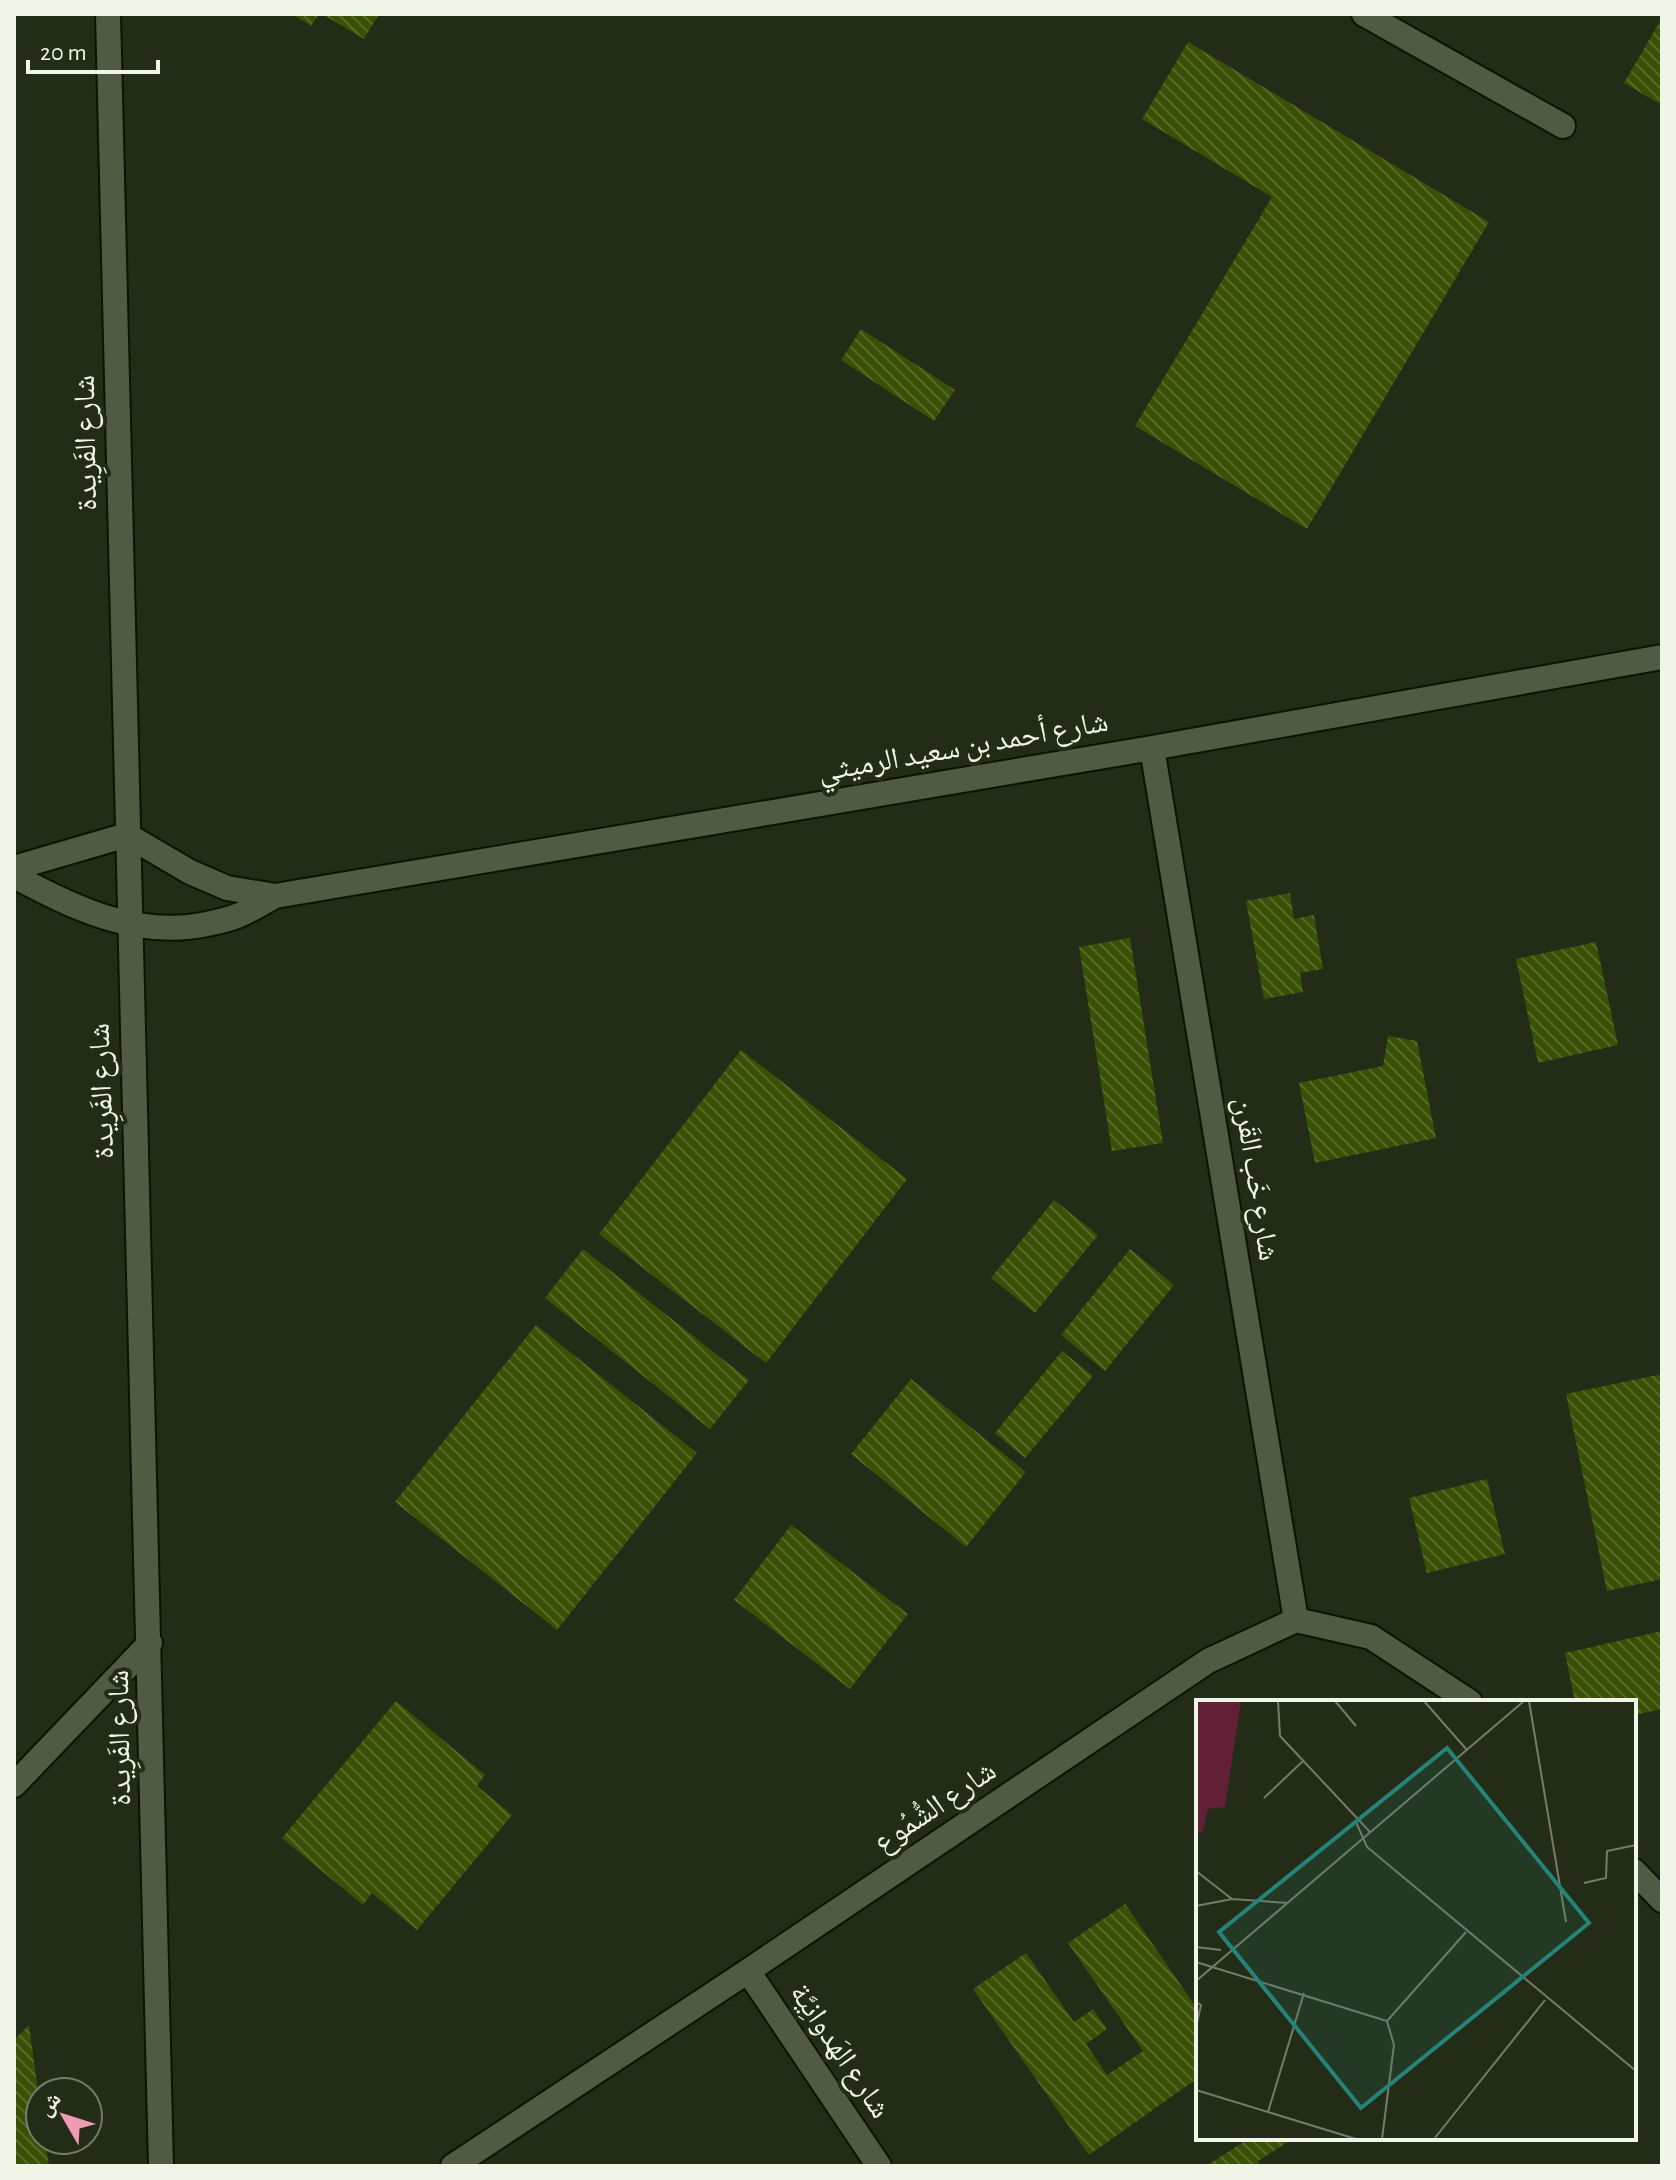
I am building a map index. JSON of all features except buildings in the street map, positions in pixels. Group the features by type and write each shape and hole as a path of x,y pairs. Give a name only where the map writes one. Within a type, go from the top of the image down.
{"street":[{"name":"شارع الفَرِيدة","path":"108,14 161,2166"},
{"path":"1364,14 1563,126"},
{"name":"شارع أحمد بن سعيد الرميثي","path":"14,876 92,914 129,925 164,928 198,926 234,918 275,896 1152,748 1662,657"},
{"name":"شارع خَب القَرن","path":"1152,748 1296,1620"},
{"path":"14,868 127,835"},
{"name":"شارع أحمد بن سعيد الرميثي","path":"127,835 190,872 227,888 275,896"},
{"path":"1296,1620 1371,1637 1467,1700"},
{"name":"شارع الشُّمُوع","path":"453,2166 1208,1661 1296,1620"},
{"path":"14,1785 150,1643"},
{"path":"1636,1873 1662,1900"},
{"name":"شارع الهَدوانِيَّة","path":"748,1971 879,2166"}]}
